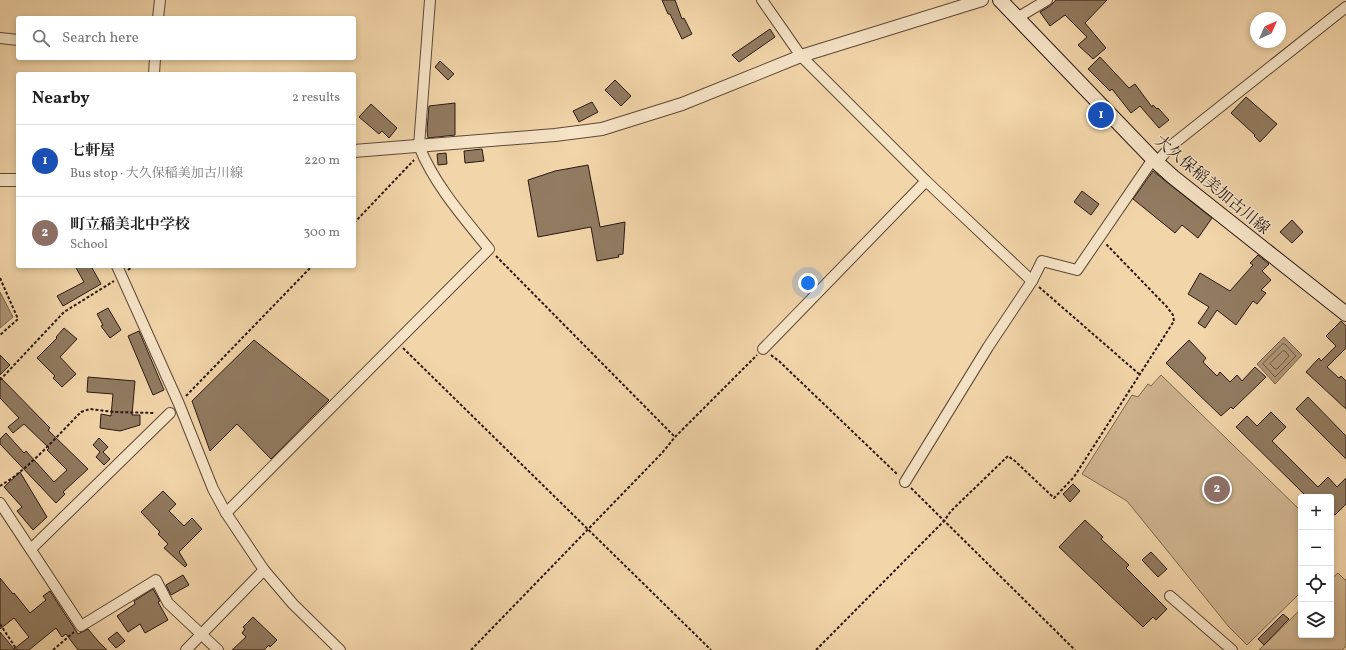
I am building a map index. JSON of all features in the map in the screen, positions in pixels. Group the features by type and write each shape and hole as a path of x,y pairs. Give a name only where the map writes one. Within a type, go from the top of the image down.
{"main road":[{"name":"大久保稲美加古川線","path":"1000,0 1155,161 1173,177 1346,314"}],"street":[{"path":"158,16 160,0"},
{"path":"226,513 489,249 461,215 426,164 420,150 430,0"},
{"path":"762,0 801,56 926,181 1032,281"},
{"path":"356,152 420,150 602,129 682,104 801,56 982,0"},
{"path":"1017,18 1047,0"},
{"path":"905,482 988,347 1032,281 1042,261 1077,270 1099,237 1155,161 1172,145 1346,7"},
{"path":"0,38 16,40"},
{"path":"154,72 155,60"},
{"path":"0,180 16,180"},
{"path":"763,349 926,181"},
{"path":"118,268 178,404 213,489 226,513 264,570 293,604 340,650"},
{"path":"31,549 170,413"},
{"path":"0,503 81,626 156,580 168,603 218,650"},
{"path":"186,650 264,570"},
{"path":"1170,596 1232,650"}],"path":[{"path":"356,221 420,150"},
{"path":"816,650 1008,456 1054,498 1074,477 1174,321 1173,315 1167,307 1099,237"},
{"path":"489,249 522,280 675,436"},
{"path":"178,404 310,268"},
{"path":"0,380 64,312 122,276"},
{"path":"0,278 18,319 0,335"},
{"path":"1032,281 1139,374"},
{"path":"397,341 711,650"},
{"path":"471,650 662,453 675,436 763,349 780,362 905,482 1075,650"},
{"path":"0,486 31,462 81,412 90,409 121,412 170,413"},
{"path":"0,624 17,650"},
{"path":"53,650 81,626"}],"shaded area":[{"path":"1161,375 1298,508 1298,595 1247,645 1229,627 1127,501 1082,474 1132,395 1138,397 1148,384 1151,386"},
{"path":"1338,573 1345,580 1346,579 1346,646 1342,650 1259,650 1298,612 1298,638 1334,638 1334,576"}],"water":[{"path":"0,292 13,317 0,328"},
{"path":"1284,337 1302,355 1275,384 1257,364"}],"building":[{"path":"662,0 675,0 682,19 684,18 692,34 682,39"},
{"path":"1056,0 1107,0 1085,23 1106,48 1093,59 1078,45 1087,37 1065,15 1050,26 1040,12"},
{"path":"770,29 775,37 739,62 732,55"},
{"path":"1100,57 1129,88 1135,84 1152,107 1153,105 1157,109 1158,108 1169,120 1159,128 1140,106 1131,113 1112,89 1110,91 1088,69"},
{"path":"440,61 454,74 448,80 435,67"},
{"path":"615,80 631,96 621,106 605,90"},
{"path":"1246,97 1277,124 1260,142 1254,136 1255,135 1231,113"},
{"path":"592,102 598,112 579,122 573,111"},
{"path":"455,103 455,135 428,138 427,131 429,106"},
{"path":"371,104 397,128 389,138 382,131 379,134 359,117"},
{"path":"482,149 484,161 465,163 464,151"},
{"path":"446,153 447,164 438,165 437,154"},
{"path":"588,165 600,227 625,222 623,254 618,255 619,257 597,261 591,227 538,237 528,180 555,171"},
{"path":"1153,171 1212,218 1198,238 1182,225 1175,233 1133,199"},
{"path":"1082,191 1099,204 1091,215 1074,202"},
{"path":"1292,220 1303,232 1292,243 1280,232"},
{"path":"1258,255 1269,264 1262,271 1271,280 1261,290 1266,293 1257,304 1253,301 1236,325 1217,310 1205,328 1198,323 1209,307 1188,294 1200,273 1230,291 1253,265 1250,263"},
{"path":"76,268 92,268 101,284 63,306 57,296 84,282"},
{"path":"108,308 121,330 110,338 101,326 103,325 97,314"},
{"path":"1341,321 1346,326 1346,348 1327,367 1339,378 1341,376 1346,381 1346,409 1306,372 1319,358 1321,361 1336,346 1326,336"},
{"path":"64,328 77,339 60,357 76,374 62,387 53,378 55,376 37,358 57,338 56,337"},
{"path":"139,331 164,390 153,395 128,336"},
{"path":"254,340 329,400 271,459 237,424 210,451 192,401"},
{"path":"1189,340 1206,358 1203,362 1217,376 1220,372 1230,382 1237,375 1242,381 1255,367 1266,377 1233,409 1231,407 1221,416 1166,363"},
{"path":"0,355 10,365 0,375"},
{"path":"0,377 50,428 48,430 88,469 63,492 65,494 56,503 0,444 0,439 6,433 24,453 26,451 54,482 67,470 47,450 49,448 24,424 13,433 8,427 19,418 0,398"},
{"path":"88,377 135,381 132,415 140,415 140,425 120,431 100,428 101,414 111,416 113,394 87,392"},
{"path":"1308,397 1346,436 1346,459 1296,409"},
{"path":"1271,412 1286,427 1272,441 1318,487 1328,477 1337,487 1346,478 1346,504 1335,515 1334,494 1304,494 1236,427 1247,416 1257,426"},
{"path":"99,438 108,447 103,452 110,459 104,465 96,457 100,452 93,445"},
{"path":"20,472 47,517 33,530 17,511 22,507 4,487"},
{"path":"1073,484 1080,491 1070,502 1063,494"},
{"path":"163,491 176,504 169,511 184,526 192,518 202,529 179,552 187,565 185,567 164,548 168,544 158,534 160,532 141,512"},
{"path":"1085,520 1103,537 1101,539 1129,565 1126,568 1167,609 1156,620 1153,617 1143,627 1059,547"},
{"path":"1151,552 1167,569 1158,577 1142,560"},
{"path":"183,575 189,585 171,595 166,585"},
{"path":"0,578 30,613 46,600 43,596 50,591 78,634 88,629 107,650 78,650 66,634 62,637 56,628 29,650 0,650 0,632 14,649 29,637 14,618 0,629"},
{"path":"153,589 168,620 145,633 140,624 128,632 117,616 135,604 134,601"},
{"path":"1283,614 1289,619 1264,645 1258,639"},
{"path":"253,617 277,640 270,647 269,645 264,650 232,650 246,637 242,633 245,629 243,627"},
{"path":"117,632 125,641 116,648 108,639"}],"place":[{"name":"七軒屋","path":"1101,115"},
{"name":"町立稲美北中学校","path":"1217,489"}]}
